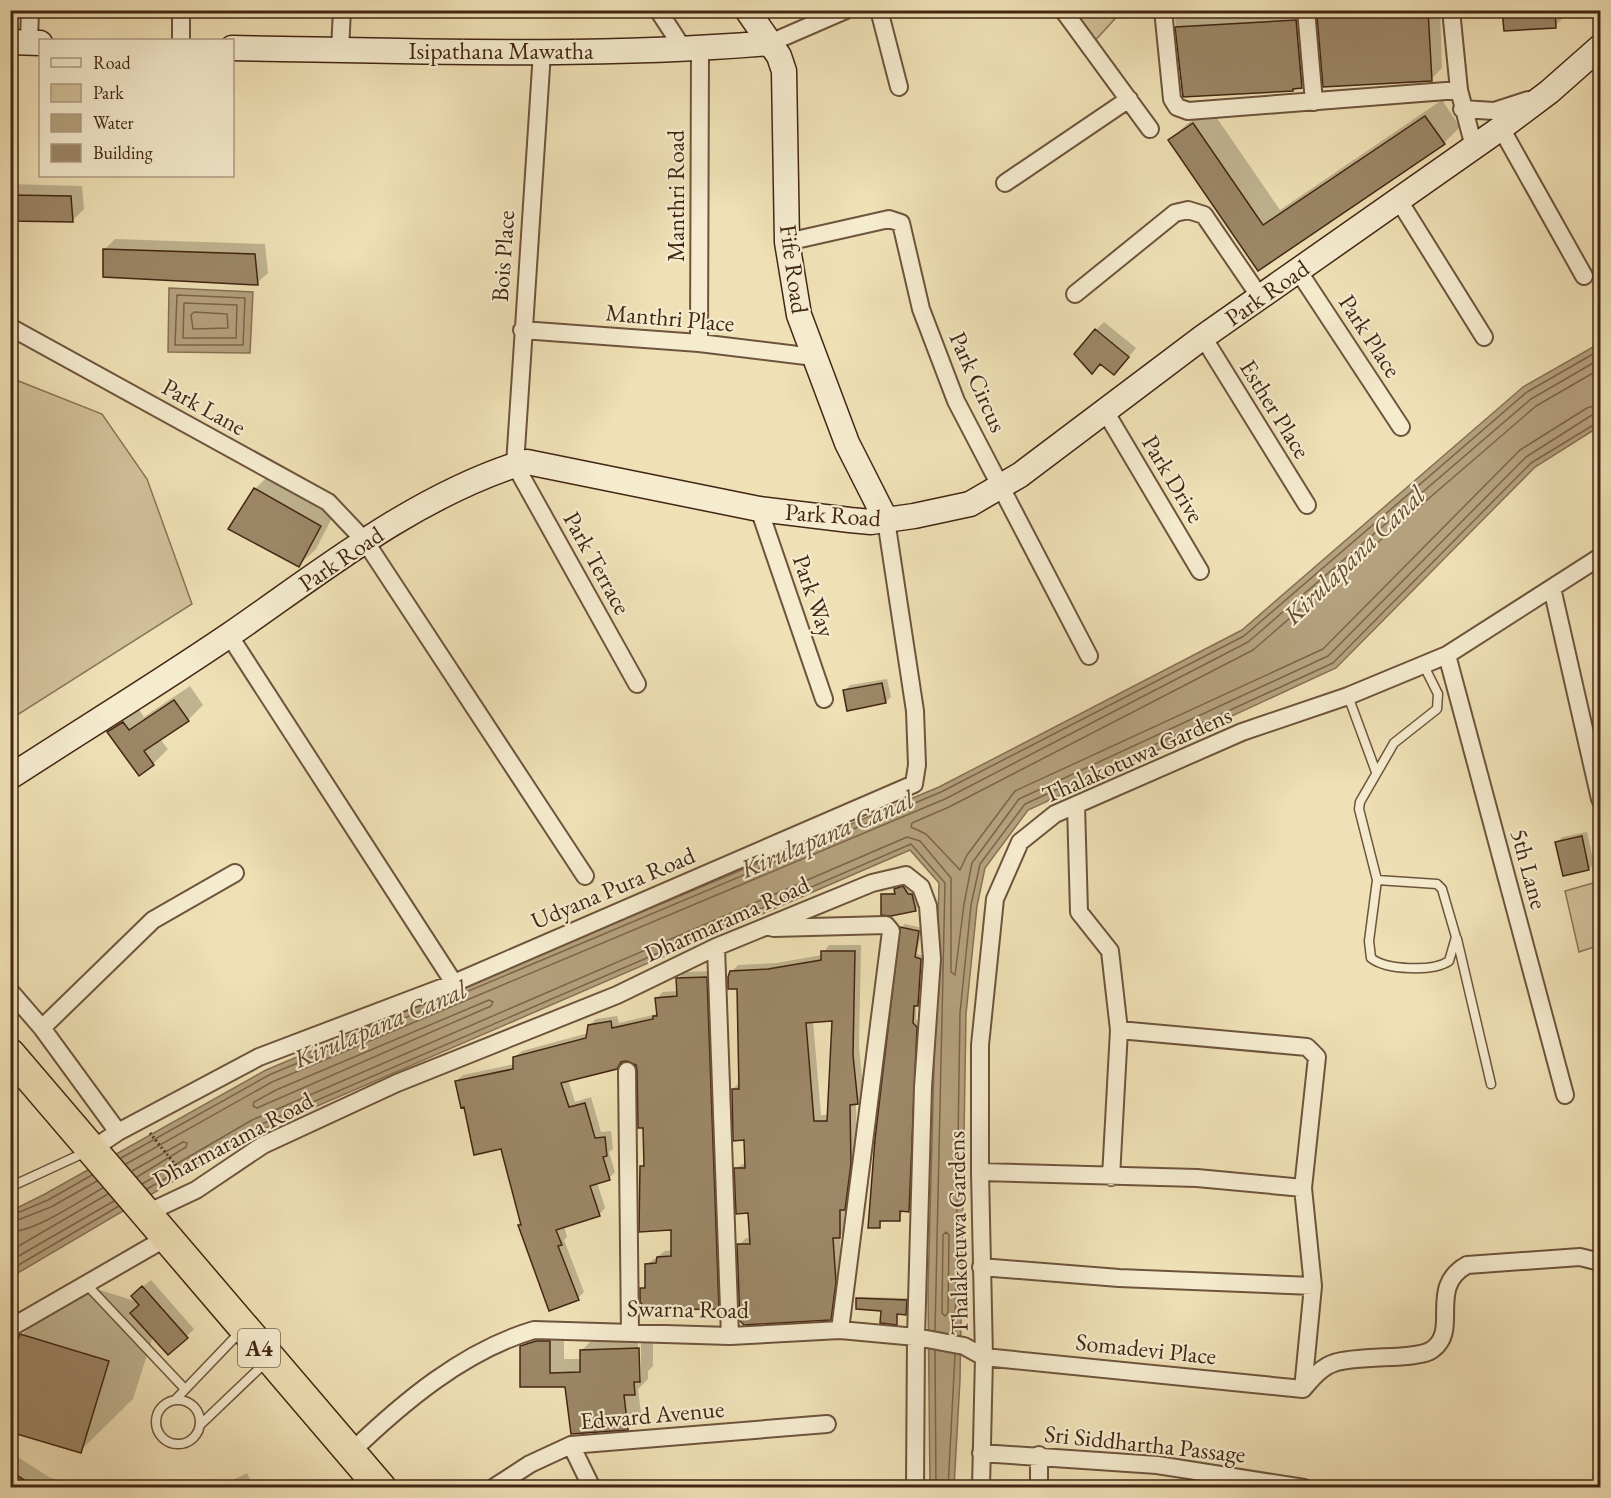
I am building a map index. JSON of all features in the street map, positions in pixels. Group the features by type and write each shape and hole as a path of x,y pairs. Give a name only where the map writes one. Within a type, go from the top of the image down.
{"highway":[{"name":"A4","path":"10,1054 381,1488"}],"main road":[{"name":"Fife Road","path":"747,10 779,56 784,71 787,242 799,315 848,443 886,520"},
{"name":"Isipathana Mawatha","path":"234,48 542,52 692,50 770,43"},
{"name":"Park Road","path":"10,777 229,635 365,540 440,499 515,465 527,462 759,509 850,520 886,520 970,504 1002,487 1203,338 1501,128 1599,52"}],"street":[{"path":"27,42 30,10"},
{"path":"181,10 181,39"},
{"path":"340,50 342,10"},
{"path":"658,10 692,50"},
{"path":"770,43 846,10"},
{"path":"879,10 898,87"},
{"path":"1063,10 1150,129"},
{"path":"1163,10 1172,99 1177,107 1188,111 1459,90"},
{"path":"1306,10 1314,102"},
{"path":"1451,10 1462,109 1474,147"},
{"name":"Manthri Road","path":"692,50 699,343"},
{"name":"Bois Place","path":"515,465 522,330 542,52"},
{"path":"1462,109 1494,111 1549,92"},
{"path":"1005,183 1129,99"},
{"path":"1501,128 1584,276"},
{"path":"1398,199 1484,338"},
{"path":"1075,294 1175,213 1188,210 1204,215 1260,297"},
{"name":"Park Circus","path":"787,242 889,219 901,223 921,309 956,401 1089,656"},
{"name":"Park Place","path":"1299,272 1401,427"},
{"name":"Park Lane","path":"10,327 328,502 365,540 585,876"},
{"name":"Manthri Place","path":"522,330 699,343 814,357"},
{"name":"Esther Place","path":"1203,338 1307,505"},
{"name":"Park Drive","path":"1105,411 1200,571"},
{"name":"Park Terrace","path":"515,465 637,684"},
{"name":"Park Way","path":"759,509 824,699"},
{"name":"Udyana Pura Road","path":"93,1151 118,1132 259,1057 454,983 914,784 917,765 915,711 886,520"},
{"name":"Thalakotuwa Gardens","path":"981,1488 984,1357 981,1267 980,1045 995,899 1020,842 1055,813 1242,732 1348,696 1447,655 1600,557"},
{"path":"1551,588 1600,798"},
{"path":"229,635 454,983"},
{"name":"5th Lane","path":"1447,655 1565,1095"},
{"path":"1076,804 1079,912 1110,951 1119,1030 1111,1177"},
{"path":"42,1028 153,920 235,873"},
{"name":"Dharmarama Road","path":"142,1210 196,1190 263,1145 397,1083 617,994 761,928 872,884 906,875 921,887 928,906 932,959 923,1087 916,1337"},
{"path":"761,928 886,925 891,931 840,1330"},
{"path":"716,947 730,1336"},
{"path":"10,991 42,1028 118,1132"},
{"path":"1119,1030 1307,1047 1313,1050 1317,1057 1303,1188 1313,1286 1303,1389"},
{"path":"627,1071 630,1332"},
{"path":"980,1172 1197,1178 1303,1188"},
{"path":"10,1328 166,1238"},
{"path":"1303,1389 1316,1374 1334,1363 1418,1355 1433,1349 1443,1335 1448,1281 1456,1271 1467,1265 1580,1257 1600,1263"},
{"path":"981,1267 1119,1278 1313,1286"},
{"name":"Swarna Road","path":"350,1454 453,1368 506,1338 534,1330 730,1336 840,1330 916,1337 964,1346 984,1357"},
{"path":"915,1488 916,1337"},
{"name":"Somadevi Place","path":"984,1357 1303,1389"},
{"name":"Edward Avenue","path":"493,1488 530,1464 571,1445 826,1425"},
{"path":"571,1445 592,1488"},
{"name":"Sri Siddhartha Passage","path":"981,1453 1039,1455 1157,1465 1304,1488"},
{"path":"1039,1455 1039,1488"}],"lane":[{"path":"1424,666 1438,694 1437,709 1394,743 1376,772 1359,809 1377,880 1369,941 1371,958 1380,965 1438,968 1449,961 1456,937"},
{"path":"1348,696 1376,772"},
{"path":"1377,880 1437,884 1442,889 1456,937 1491,1084"},
{"path":"10,1187 93,1151"},
{"path":"86,1284 184,1388"},
{"path":"243,1329 184,1388 175,1400 162,1407 156,1419 158,1434 163,1439 177,1445 184,1444 196,1435 200,1425 269,1359"},
{"path":"175,1400 195,1408 200,1425"}],"path":[{"path":"146,1128 189,1182"}],"green space":[{"path":"1065,11 1122,11 1091,45"},
{"path":"11,378 102,414 147,479 192,604 11,719"},
{"path":"1600,881 1600,945 1579,952 1565,891"}],"water":[{"path":"169,288 253,292 250,353 168,352"},
{"name":"Kirulapana Canal","path":"1600,343 1600,426 1535,467 1336,668 1028,810 985,868 977,906 966,1014 960,1380 954,1487 930,1487 928,1290 939,883 910,850 257,1132 11,1277 11,1211 266,1070 939,787 1242,630 1523,387"}],"building":[{"path":"1428,10 1432,81 1323,87 1317,16"},
{"path":"1502,10 1555,10 1556,28 1504,31"},
{"path":"1296,20 1302,88 1293,89 1293,91 1183,97 1175,27"},
{"path":"1425,116 1445,144 1258,271 1168,140 1193,123 1263,225"},
{"path":"10,195 71,196 73,222 10,221"},
{"path":"103,249 255,254 258,285 103,277"},
{"path":"1095,329 1129,357 1114,375 1100,364 1092,374 1074,354"},
{"path":"254,488 321,526 299,567 228,529"},
{"path":"882,683 886,703 847,711 843,690"},
{"path":"174,700 189,721 144,751 154,765 139,776 107,732 123,722 129,730"},
{"path":"1582,836 1589,870 1563,876 1555,842"},
{"path":"903,886 908,894 912,894 916,911 891,916 881,915 881,894 895,894 894,889"},
{"path":"900,927 919,931 915,957 921,959 918,1006 914,1006 913,1023 917,1027 909,1212 900,1211 900,1221 880,1221 880,1228 868,1228 875,1139"},
{"path":"821,951 855,951 853,1055 858,1104 850,1105 851,1164 845,1210 840,1210 840,1238 833,1238 836,1282 831,1320 744,1325 740,1321 737,1244 750,1244 748,1213 736,1214 734,1168 745,1168 744,1140 733,1141 732,1089 739,1089 737,989 728,989 728,977 730,971 768,969 821,960","holes":["832,1021 827,1121 814,1121 806,1023"]},
{"path":"707,977 719,1309 647,1310 640,1302 640,1288 645,1288 645,1264 656,1263 657,1257 671,1256 671,1230 639,1232 640,1166 644,1166 643,1128 638,1128 636,1065 627,1061 621,1062 617,1069 561,1083 569,1107 585,1103 595,1138 605,1137 607,1156 603,1157 610,1180 590,1186 600,1216 556,1230 562,1245 558,1246 579,1300 549,1311 518,1225 521,1225 501,1149 474,1155 464,1107 461,1108 455,1081 513,1069 513,1057 586,1038 588,1025 611,1021 612,1028 653,1019 653,1016 657,1016 655,998 677,996 676,978"},
{"path":"142,1286 188,1338 168,1355 130,1313 139,1305 131,1296"},
{"path":"856,1298 907,1300 906,1315 897,1314 897,1325 880,1323 881,1311 856,1309"},
{"path":"20,1334 109,1361 81,1453 10,1432 10,1359"},
{"path":"536,1341 550,1341 550,1373 580,1372 580,1350 639,1348 640,1382 634,1382 635,1395 624,1395 628,1430 571,1434 565,1387 520,1387 520,1346"},
{"path":"10,1471 37,1488 10,1488"}]}
